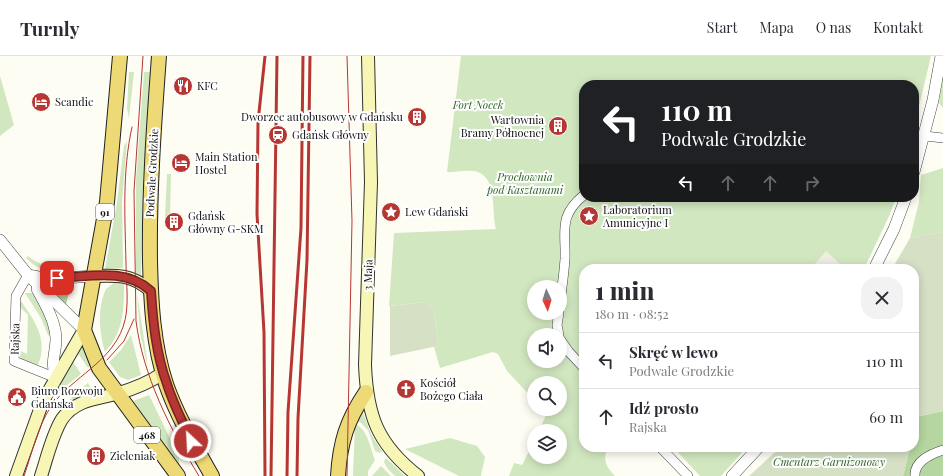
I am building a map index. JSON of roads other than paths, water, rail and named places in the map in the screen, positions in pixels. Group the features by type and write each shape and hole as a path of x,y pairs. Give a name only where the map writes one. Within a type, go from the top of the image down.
{"main road":[{"name":"91","path":"16,476 43,401 84,330 110,175 120,56"},
{"name":"Podwale Grodzkie","path":"158,56 150,204 151,291 155,334 163,373 175,406 191,441 212,476"},
{"name":"3 Maja","path":"368,56 371,182 365,365 366,392 372,416 380,434 400,462 418,476"},
{"path":"93,276 130,277 143,284 151,291"},
{"name":"468","path":"84,330 96,363 117,394 178,476"},
{"path":"41,476 58,427 67,413 83,402 117,394 147,384 163,373"},
{"path":"338,476 345,431 353,411 366,392"}],"street":[{"path":"919,156 925,136 941,56"},
{"path":"925,136 943,138"},
{"path":"563,280 565,262 564,228 570,210 579,200"},
{"path":"876,264 894,229 904,202"},
{"path":"0,240 28,275 84,330"},
{"path":"28,275 49,279 93,276"},
{"path":"28,275 44,303 54,327 56,340 52,367 56,378"},
{"name":"Rajska","path":"28,275 16,296 14,361 56,378"},
{"path":"567,349 579,363"},
{"path":"915,476 914,471 919,463 928,455 943,450"},
{"path":"665,452 688,476"},
{"path":"732,476 754,452"}],"tram line":[{"path":"143,56 134,191 136,321 145,362 159,402 178,440 199,476"},
{"path":"347,56 352,221 347,476"},
{"path":"24,476 39,430 52,405 70,386 101,360 110,350 123,327 127,304 125,178 132,127"},
{"path":"107,360 124,341 134,319"}],"railway":[{"path":"265,56 258,122 257,214 264,332 265,476"},
{"path":"271,476 277,56"},
{"path":"287,476 288,412 301,228 303,56"},
{"path":"297,476 298,418 307,260 310,56"}],"place":[{"name":"KFC","path":"183,86"},
{"name":"Scandic","path":"41,102"},
{"name":"Dworzec autobusowy w Gdańsku","path":"417,117"},
{"name":"Wartownia Bramy Północnej","path":"558,126"},
{"name":"Gdańsk Główny","path":"278,135"},
{"name":"Main Station Hostel","path":"181,163"},
{"name":"Lew Gdański","path":"391,212"},
{"name":"Laboratorium Amunicyjne I","path":"589,216"},
{"name":"Gdańsk Główny G-SKM","path":"174,222"},
{"name":"Kościół Bożego Ciała","path":"406,389"},
{"name":"Biuro Rozwoju Gdańska","path":"17,397"},
{"name":"Zieleniak","path":"96,456"}],"park label":[{"name":"Fort Nocek","path":"478,105"},
{"name":"Prochownia pod Kasztanami","path":"525,183"},
{"name":"Cmentarz Garnizonowy","path":"829,462"}]}
